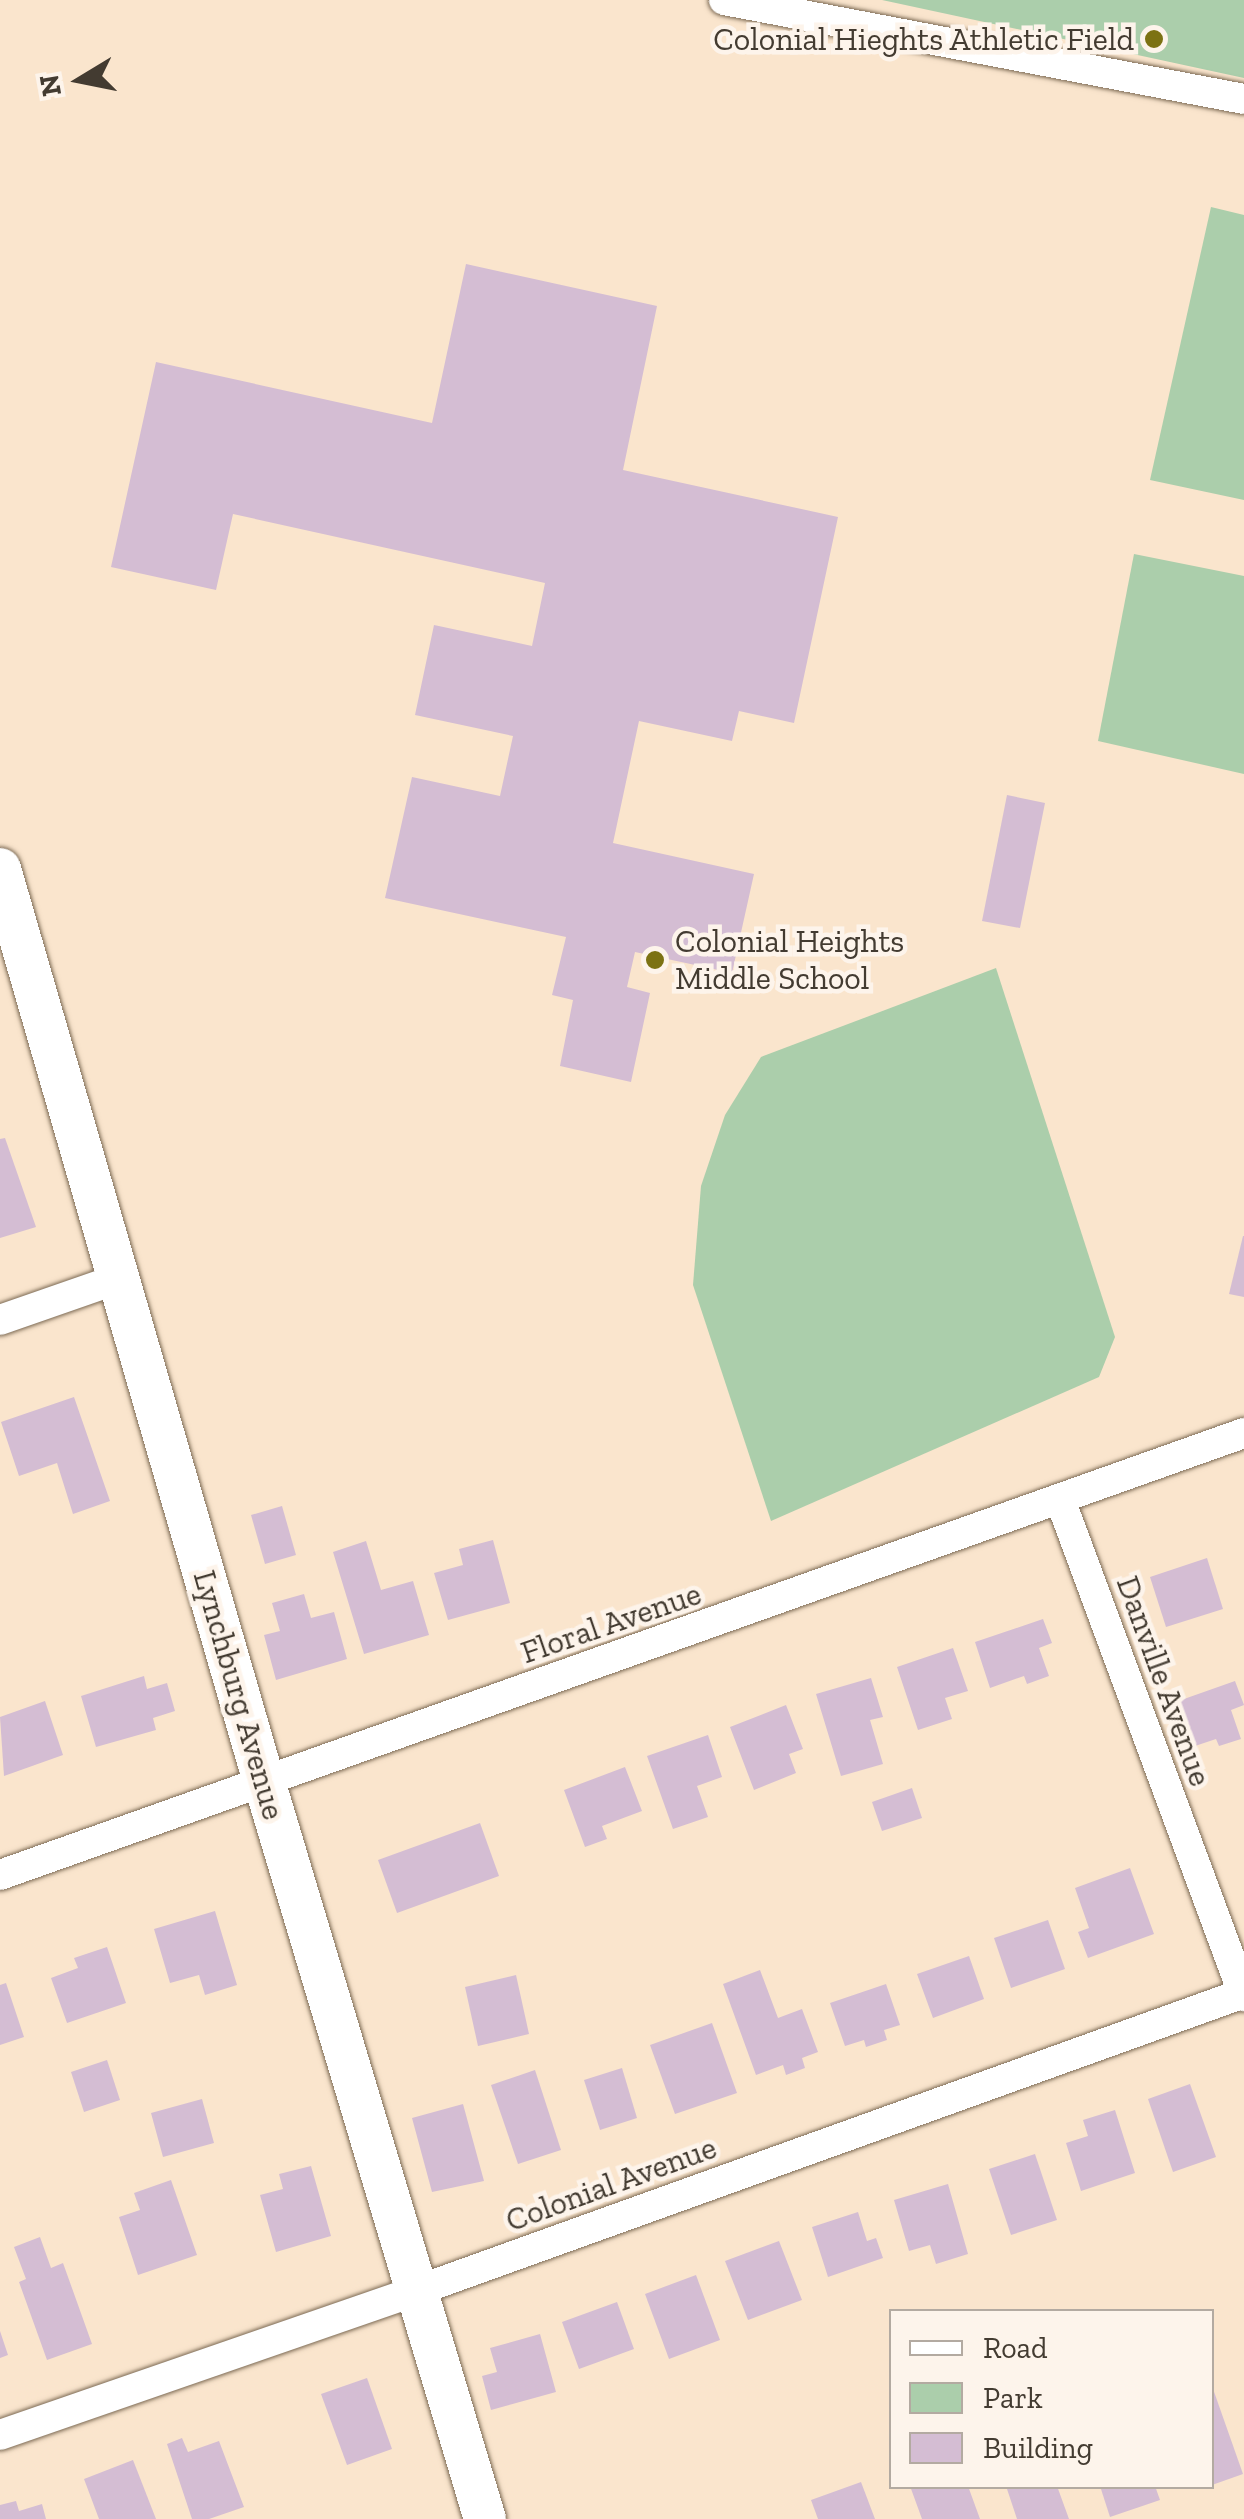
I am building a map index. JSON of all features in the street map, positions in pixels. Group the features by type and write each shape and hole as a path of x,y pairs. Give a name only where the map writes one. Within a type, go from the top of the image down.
{"street":[{"path":"724,0 1244,99"},
{"name":"Lynchburg Avenue","path":"0,869 264,1782 485,2519"},
{"path":"0,1320 118,1279"},
{"name":"Floral Avenue","path":"0,1875 1061,1502 1244,1433"},
{"name":"Danville Avenue","path":"1061,1502 1244,1994"},
{"name":"Colonial Avenue","path":"0,2435 416,2292 1244,1994"}],"green space":[{"name":"Colonial Hieghts Athletic Field","path":"882,0 1244,0 1244,78"},
{"path":"1211,207 1244,215 1244,500 1150,480"},
{"path":"1134,554 1244,576 1244,774 1098,741"},
{"path":"996,968 1115,1337 1099,1377 771,1521 693,1285 701,1186 725,1115 761,1057"}],"building":[{"name":"Colonial Heights Middle School","path":"466,264 657,306 623,470 838,517 794,723 739,711 732,741 639,721 613,843 754,874 732,973 635,952 627,987 650,993 631,1082 560,1066 573,1000 552,995 566,937 385,898 412,777 500,796 513,736 415,715 434,625 532,646 545,583 233,514 216,590 111,567 156,362 432,423"},
{"path":"1007,795 1045,803 1020,928 982,921"},
{"path":"5,1138 36,1227 0,1238 0,1139"},
{"path":"1244,1236 1244,1297 1229,1294"},
{"path":"74,1397 110,1501 73,1514 57,1463 19,1476 1,1422"},
{"path":"282,1506 296,1555 265,1564 251,1515"},
{"path":"493,1540 510,1603 448,1620 434,1573 463,1565 459,1549"},
{"path":"366,1541 381,1590 413,1581 429,1635 364,1654 333,1552"},
{"path":"1207,1558 1223,1609 1166,1627 1150,1577"},
{"path":"304,1594 311,1618 334,1612 347,1659 276,1680 264,1635 280,1631 272,1603"},
{"path":"1043,1619 1052,1643 1039,1648 1049,1676 1027,1684 1024,1676 990,1688 975,1642"},
{"path":"953,1648 968,1691 945,1698 952,1719 918,1730 897,1667"},
{"path":"144,1676 147,1689 167,1683 175,1711 153,1718 156,1730 96,1747 81,1696"},
{"path":"871,1678 883,1717 870,1720 883,1764 841,1776 816,1694"},
{"path":"1235,1681 1244,1705 1231,1710 1241,1739 1219,1746 1216,1739 1183,1750 1167,1705"},
{"path":"45,1701 63,1755 4,1776 0,1717"},
{"path":"786,1705 803,1749 789,1754 796,1773 754,1790 730,1727"},
{"path":"708,1735 722,1777 697,1786 708,1817 673,1829 647,1756"},
{"path":"625,1767 642,1811 602,1826 607,1839 585,1847 564,1790"},
{"path":"912,1788 922,1818 882,1831 872,1802"},
{"path":"480,1823 499,1876 397,1913 378,1860"},
{"path":"1130,1868 1154,1934 1088,1958 1078,1932 1089,1928 1075,1888"},
{"path":"215,1911 237,1985 205,1995 199,1975 170,1983 154,1929"},
{"path":"1048,1920 1065,1969 1011,1988 994,1938"},
{"path":"107,1947 126,2003 67,2023 51,1978 78,1968 74,1958"},
{"path":"969,1956 984,1999 933,2018 917,1974"},
{"path":"760,1970 778,2018 802,2009 818,2052 802,2058 805,2068 786,2075 783,2065 756,2075 723,1984"},
{"path":"516,1975 529,2034 478,2046 465,1987"},
{"path":"6,1983 24,2037 0,2045 0,1985"},
{"path":"886,1984 900,2025 884,2030 887,2040 866,2047 864,2040 845,2046 830,2003"},
{"path":"712,2023 737,2093 675,2114 650,2045"},
{"path":"107,2060 120,2100 84,2112 71,2072"},
{"path":"622,2068 637,2118 600,2130 584,2080"},
{"path":"535,2070 561,2150 518,2164 491,2085"},
{"path":"1190,2084 1216,2157 1173,2172 1148,2099"},
{"path":"202,2099 214,2143 163,2157 151,2113"},
{"path":"463,2104 484,2181 432,2192 412,2118"},
{"path":"1115,2110 1135,2173 1081,2191 1066,2143 1088,2136 1083,2120"},
{"path":"1035,2154 1057,2220 1011,2235 989,2169"},
{"path":"311,2166 331,2236 276,2252 260,2195 283,2189 279,2174"},
{"path":"171,2180 197,2255 138,2275 119,2217 140,2210 134,2193"},
{"path":"948,2184 968,2254 936,2264 930,2245 909,2251 894,2200"},
{"path":"858,2212 867,2241 876,2238 883,2258 828,2277 812,2227"},
{"path":"40,2237 51,2268 63,2263 92,2344 47,2360 19,2282 26,2279 14,2247"},
{"path":"779,2241 802,2300 748,2320 725,2261"},
{"path":"696,2275 720,2340 669,2359 645,2294"},
{"path":"617,2302 634,2349 579,2369 562,2322"},
{"path":"0,2331 8,2355 0,2358"},
{"path":"540,2334 556,2392 491,2410 482,2376 497,2372 490,2348"},
{"path":"367,2378 392,2449 347,2465 321,2394"},
{"path":"1214,2392 1243,2474 1214,2484"},
{"path":"182,2438 188,2452 219,2441 244,2507 209,2519 192,2519 167,2444"},
{"path":"133,2460 156,2519 99,2519 84,2479"},
{"path":"861,2482 875,2519 818,2519 811,2500"},
{"path":"911,2489 969,2489 980,2519 922,2519"},
{"path":"1007,2489 1058,2489 1069,2519 1017,2519"},
{"path":"1101,2489 1156,2489 1160,2500 1110,2517"},
{"path":"16,2501 19,2511 42,2504 46,2519 0,2519 0,2505"}],"place":[{"name":"Colonial Hieghts Athletic Field","path":"1154,39"},
{"name":"Colonial Heights Middle School","path":"655,960"}]}
